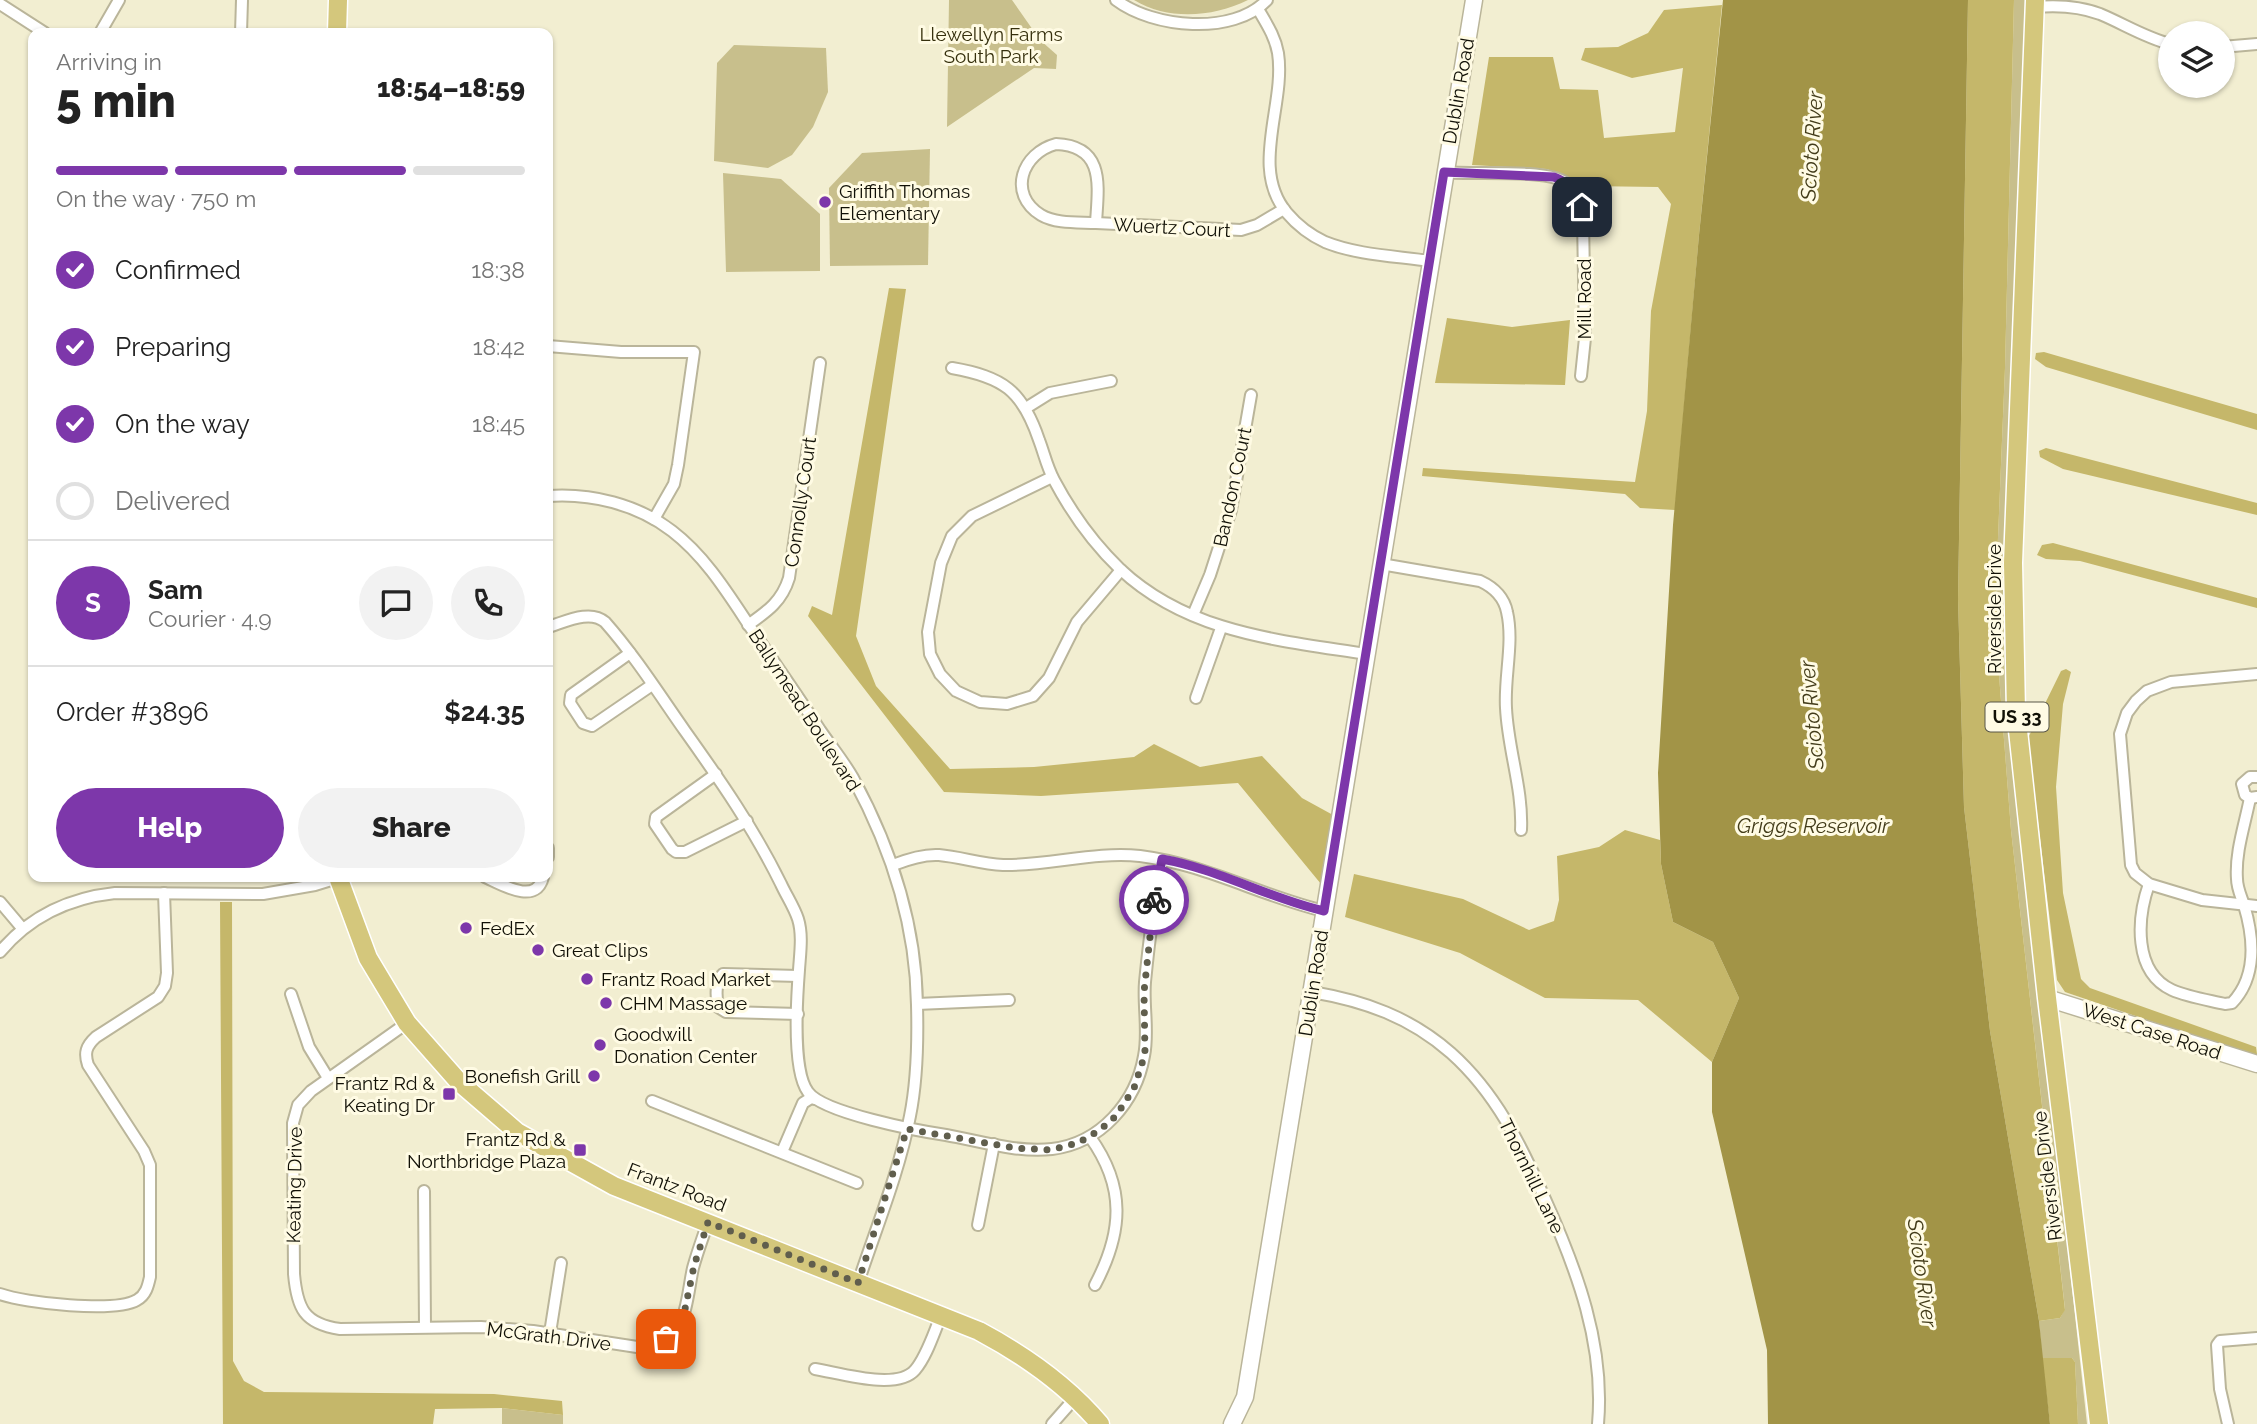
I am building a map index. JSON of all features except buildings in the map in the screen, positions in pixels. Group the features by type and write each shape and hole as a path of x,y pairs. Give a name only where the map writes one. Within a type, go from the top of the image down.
{"main road":[{"path":"337,28 338,0"},
{"name":"Dublin Road","path":"1232,1424 1245,1397 1474,0"},
{"name":"Riverside Drive","path":"2035,3 2013,563 2016,712 2047,998 2099,1424"},
{"name":"Frantz Road","path":"342,882 368,958 407,1023 459,1083 517,1132 614,1186 979,1331 1012,1349 1075,1398 1100,1424"},
{"name":"West Case Road","path":"2047,998 2257,1064"}],"street":[{"path":"103,28 119,0"},
{"path":"241,28 242,0"},
{"path":"1116,0 1154,18 1188,25 1206,25 1258,9 1267,0"},
{"path":"2035,3 2087,10 2158,40"},
{"path":"0,4 37,28"},
{"path":"1258,9 1276,43 1278,55 1279,86 1269,161 1275,193 1284,209 1311,235 1326,242 1346,248 1430,261"},
{"path":"2235,46 2257,44"},
{"name":"Wuertz Court","path":"1096,223 1099,184 1096,167 1091,159 1067,144 1056,144 1037,151 1022,177 1026,198 1031,206 1048,218 1096,223 1241,230 1257,225 1284,209"},
{"name":"Mill Road","path":"1444,172 1545,175 1563,180 1576,192 1582,207 1586,338 1581,376"},
{"path":"553,346 621,352 694,352 674,484 654,519"},
{"name":"Connolly Court","path":"748,625 775,606 784,593 789,578 820,363"},
{"path":"952,369 978,373 993,379 1017,396 1027,408 1052,477 1073,514 1121,570 1164,601 1221,628 1366,654"},
{"path":"1027,408 1050,393 1111,381"},
{"name":"Bandon Court","path":"1192,615 1214,565 1231,510 1251,396"},
{"path":"1052,477 972,516 953,536 940,563 929,642 934,664 946,683 962,695 980,702 1007,704 1033,696 1043,687 1077,622 1121,570"},
{"name":"Ballymead Boulevard","path":"553,496 601,499 654,519 695,551 852,777 893,865 904,905 917,1004 915,1079 907,1129 858,1283"},
{"path":"942,527 953,536"},
{"path":"1381,564 1480,581 1494,588 1503,600 1507,610 1509,636 1506,707 1508,738 1522,807 1521,830"},
{"path":"553,626 591,615 599,617 630,653 716,774 763,847 799,920 801,946 797,1051 803,1083 815,1099"},
{"path":"1196,698 1221,628"},
{"path":"630,653 570,695 570,704 583,723 592,726 652,685"},
{"path":"2257,674 2171,682 2147,691 2127,713 2120,734 2131,865 2135,873 2149,884 2202,900 2257,906"},
{"path":"716,774 656,817 655,824 672,849 684,852 747,821"},
{"path":"2149,884 2142,902 2140,941 2147,967 2160,982 2172,990 2225,1004 2232,1003 2244,989 2253,957 2250,927 2238,887 2237,856 2254,797 2242,790 2242,784 2245,779 2256,775"},
{"path":"893,865 928,855 998,865 1030,865 1112,855 1162,859 1204,869 1277,898 1324,911"},
{"path":"782,1152 803,1103 811,1098 853,1114 907,1129 1032,1150 1050,1150 1090,1137 1116,1116 1126,1102 1145,1054 1144,992 1151,919 1162,859"},
{"path":"0,952 22,928 68,902 92,895 263,894 326,882"},
{"path":"497,882 521,892 533,890 542,882"},
{"path":"0,1294 36,1303 121,1306 135,1301 146,1291 150,1277 149,1166 144,1151 88,1065 85,1055 88,1045 96,1037 158,996 165,986 167,973 164,893"},
{"path":"0,902 22,928"},
{"path":"798,976 723,974 718,980 717,994 721,1011 798,1014"},
{"name":"Thornhill Lane","path":"1312,992 1363,1002 1409,1024 1451,1053 1489,1094 1521,1145 1578,1280 1596,1350 1600,1406 1598,1424"},
{"path":"291,994 309,1047 328,1078"},
{"path":"917,1004 1009,1000"},
{"name":"Keating Drive","path":"306,1316 296,1296 293,1274 293,1123 298,1105 328,1078 407,1023"},
{"path":"652,1101 857,1183"},
{"path":"1090,1137 1114,1181 1116,1204 1109,1259 1095,1285"},
{"path":"978,1225 993,1144"},
{"path":"424,1191 425,1327"},
{"path":"676,1355 666,1339 678,1329 684,1314 694,1266 708,1222"},
{"path":"550,1333 561,1263"},
{"name":"McGrath Drive","path":"306,1316 321,1326 340,1329 481,1327 550,1333 637,1347 652,1346 666,1339"},
{"path":"815,1369 884,1380 904,1378 919,1364 941,1316"},
{"path":"2228,1424 2220,1389 2218,1343 2257,1338"},
{"path":"1052,1424 1075,1398"}],"green space":[{"name":"Llewellyn Farms South Park","path":"949,0 1012,0 1040,40 1057,55 1056,69 1034,68 947,127"},
{"path":"1134,0 1248,0 1206,13 1176,14 1148,7"},
{"path":"2014,0 2027,0 2007,525 2004,640 2006,692 2087,1424 2078,1424 2075,1362 2072,1358 2042,1358 2039,1321 2060,1318 2065,1309 2011,830 1996,636"},
{"path":"734,45 826,48 828,92 813,127 792,155 768,168 714,161 717,63"},
{"path":"930,149 928,265 830,266 829,188 862,153"},
{"path":"723,173 781,179 820,214 820,271 726,272"},
{"path":"502,1408 563,1415 563,1424 502,1424"}],"shaded area":[{"path":"1968,0 2014,0 1996,636 2011,830 2065,1310 2060,1318 2039,1321 1990,1031 1964,807 1958,599"},
{"path":"1722,5 1675,510 1640,508 1625,494 1422,476 1423,468 1635,482 1647,411 1651,311 1671,204 1658,187 1586,186 1547,169 1472,165 1489,57 1553,57 1560,89 1598,90 1604,138 1675,132 1683,68 1632,78 1581,60 1585,48 1618,47 1648,33 1664,10"},
{"path":"889,288 906,289 856,636 876,686 950,769 1034,767 1134,757 1154,744 1200,767 1262,756 1302,798 1333,815 1321,884 1238,783 1041,796 944,792 808,616 812,606 832,615"},
{"path":"1447,318 1512,327 1570,320 1565,385 1435,383"},
{"path":"2044,352 2257,414 2257,430 2046,367 2035,359 2036,353"},
{"path":"2046,448 2257,503 2257,515 2063,469 2040,457 2039,451"},
{"path":"2053,543 2257,598 2257,608 2080,561 2046,559 2037,555 2042,545"},
{"path":"2066,669 2071,672 2063,704 2056,787 2063,893 2081,979 2090,988 2256,1047 2257,1054 2253,1056 2065,992 2057,980 2028,738 2061,671"},
{"path":"1625,830 1660,840 1661,864 1673,922 1713,942 1739,998 1712,1062 1638,1000 1545,998 1460,953 1345,917 1354,874 1463,899 1529,930 1554,921 1559,900 1557,856 1599,847"},
{"path":"220,902 232,902 233,1361 244,1381 264,1392 494,1394 562,1401 563,1415 502,1408 435,1409 433,1424 223,1424"},
{"path":"2042,1358 2072,1358 2075,1362 2078,1424 2050,1424"}],"water":[{"name":"Griggs Reservoir","path":"1723,0 1968,0 1958,599 1964,807 1990,1031 2039,1321 2050,1424 1768,1424 1767,1350 1712,1112 1712,1062 1739,998 1713,942 1673,922 1661,864 1658,773 1673,525"}],"way so far":[{"path":"666,1339 678,1329 684,1314 694,1266 708,1222 858,1283 907,1129 1015,1148 1050,1150 1078,1143 1100,1130 1116,1116 1134,1088 1145,1054 1144,992 1154,900"}],"place":[{"name":"Griffith Thomas Elementary","path":"825,202"},
{"name":"FedEx","path":"466,928"},
{"name":"Great Clips","path":"538,950"},
{"name":"Frantz Road Market","path":"587,979"},
{"name":"CHM Massage","path":"606,1003"},
{"name":"Goodwill Donation Center","path":"600,1045"},
{"name":"Bonefish Grill","path":"594,1076"},
{"name":"Frantz Rd & Keating Dr","path":"449,1094"},
{"name":"Frantz Rd & Northbridge Plaza","path":"580,1150"}],"route":[{"path":"1154,900 1162,859 1204,869 1277,898 1324,911 1444,172 1554,177 1570,185 1582,207"}],"water label":[{"name":"Scioto River","path":"1812,146"},
{"name":"Scioto River","path":"1812,715"},
{"name":"Scioto River","path":"1922,1273"}]}
